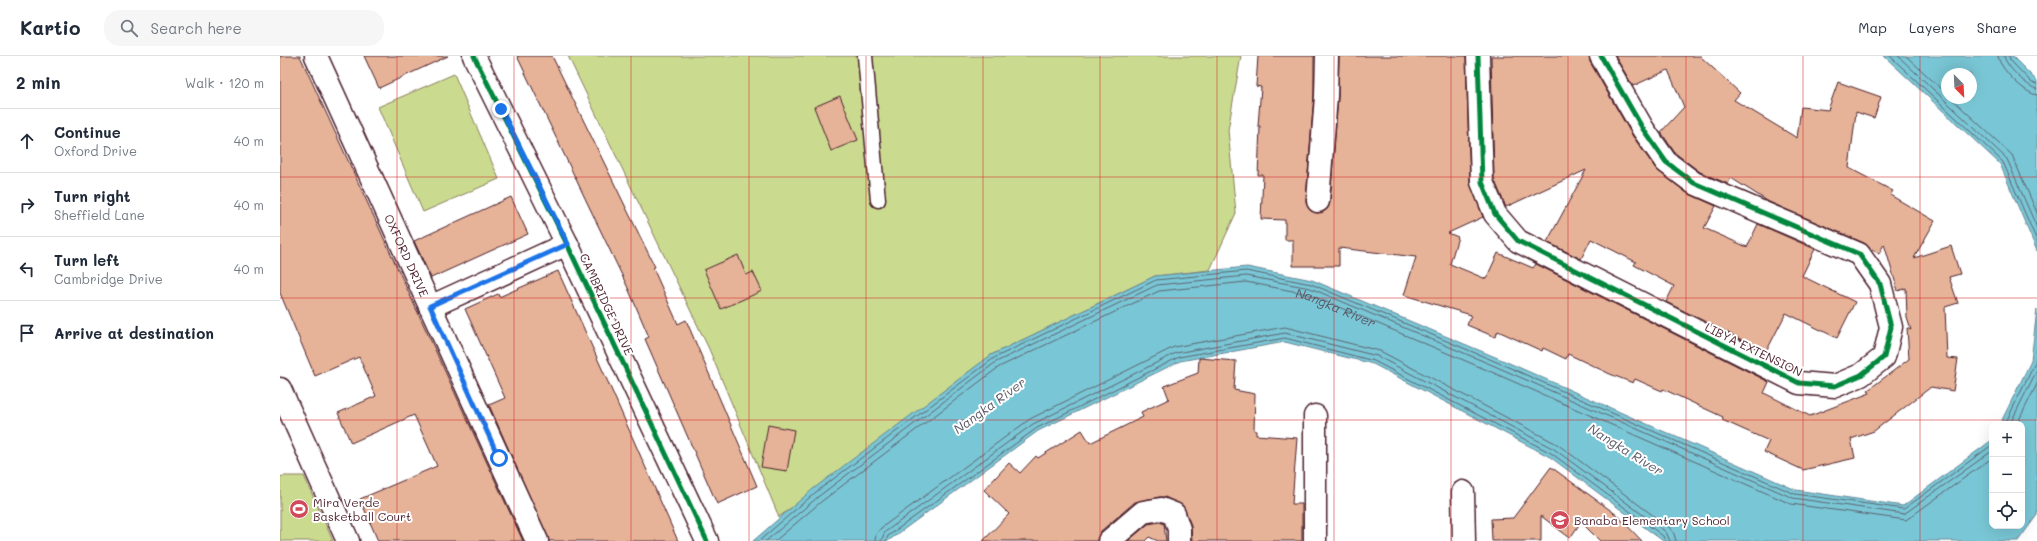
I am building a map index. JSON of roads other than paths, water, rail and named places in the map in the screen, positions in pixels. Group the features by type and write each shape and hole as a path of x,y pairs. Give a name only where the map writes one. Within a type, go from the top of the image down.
{"street":[{"name":"OXFORD DRIVE","path":"316,56 537,541"},
{"name":"CAMBRIDGE DRIVE","path":"474,56 568,244 706,541"},
{"path":"1318,201 1326,96 1327,56"},
{"name":"LIBYA EXTENSION","path":"1478,56 1482,182 1495,214 1518,240 1799,383 1835,386 1861,375 1884,357 1891,328 1880,284 1859,254 1694,183 1666,162 1643,129 1601,56"},
{"path":"430,306 568,244"},
{"path":"280,389 348,541"},
{"path":"1315,416 1315,541"},
{"path":"1463,492 1464,541"},
{"path":"1109,541 1143,512 1161,509 1174,514 1179,529 1179,541"}],"lane":[{"path":"865,56 878,200"}],"water":[{"path":"1884,56 2012,56 2037,81 2037,251 2000,164"},
{"name":"Nangka River","path":"1247,267 1312,280 1500,359 1796,490 1903,506 1989,442 1989,529 2025,529 2025,421 2001,421 2031,361 2037,309 2037,515 2018,541 1663,541 1550,457 1373,364 1285,342 1180,361 1038,431 888,541 753,541 813,489 991,355 1155,276"}],"place":[{"name":"Mira Verde Basketball Court","path":"299,509"},
{"name":"Banaba Elementary School","path":"1560,520"}]}
